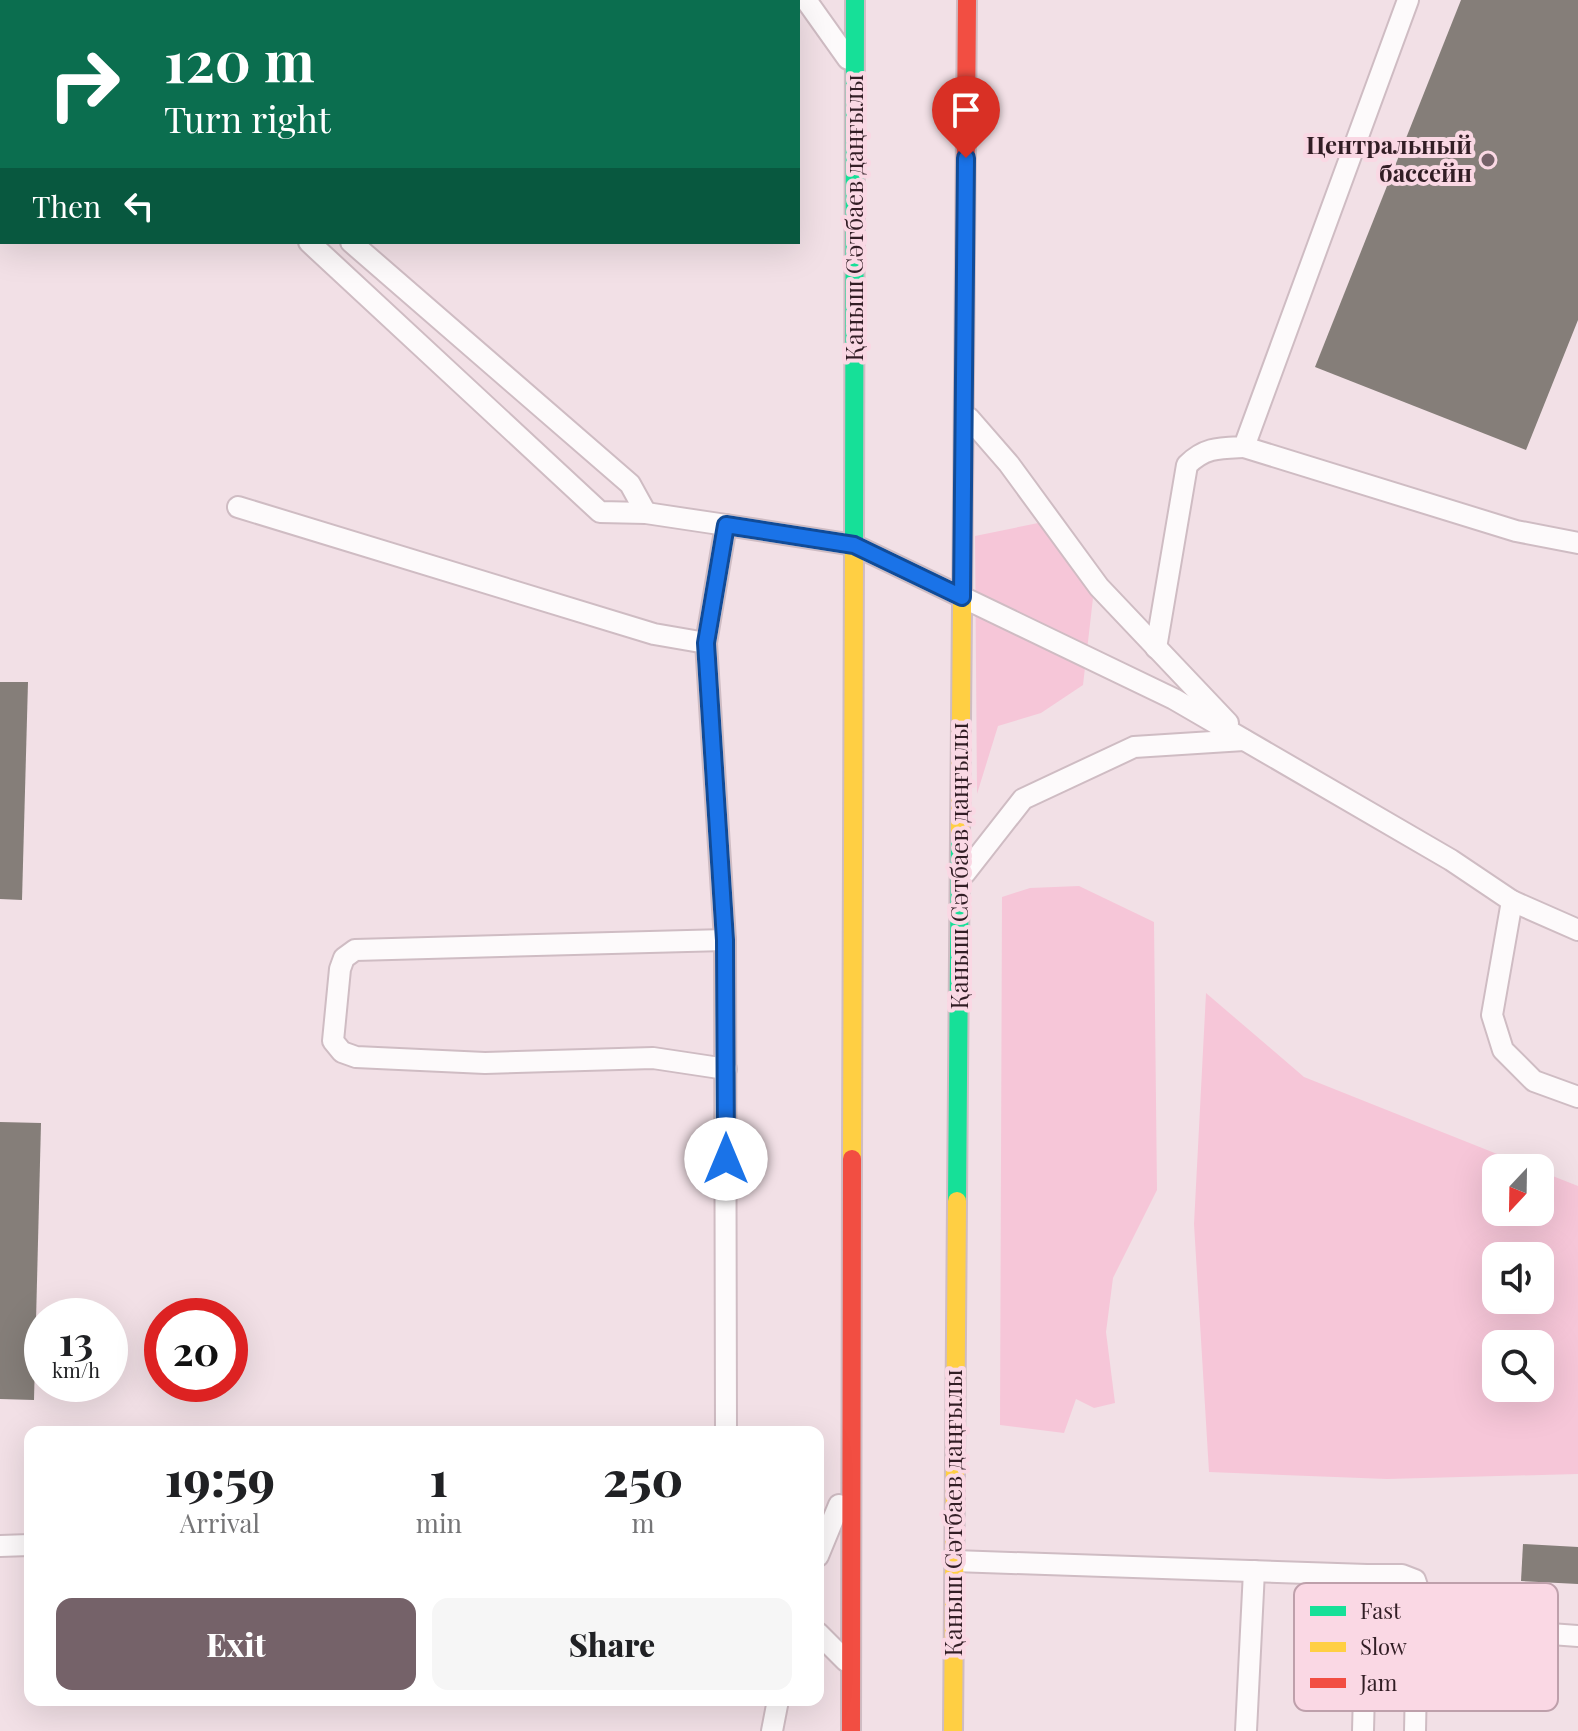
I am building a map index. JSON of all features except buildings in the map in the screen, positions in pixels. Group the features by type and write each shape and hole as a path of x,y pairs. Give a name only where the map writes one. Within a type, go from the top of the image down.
{"main road":[{"name":"Қаныш Сәтбаев даңғылы","path":"851,1731 855,0"},
{"name":"Қаныш Сәтбаев даңғылы","path":"953,1731 967,0"}],"lane":[{"path":"806,0 855,69"},
{"path":"1244,447 1408,0"},
{"path":"311,244 600,512 646,513 854,545 1174,699 1451,860 1512,901 1578,930"},
{"path":"353,244 630,484 646,513"},
{"path":"964,412 1009,464 1099,587 1244,740"},
{"path":"1156,648 1187,465 1211,448 1244,447 1516,531 1578,543"},
{"path":"238,507 654,634 706,643"},
{"path":"726,525 706,643 725,940 726,1426"},
{"path":"960,879 1023,799 1134,747 1244,740"},
{"path":"1512,901 1492,1015 1503,1050 1534,1081 1578,1097"},
{"path":"725,940 355,950 344,958 340,969 333,1041 342,1052 356,1057 485,1063 653,1058 726,1069"},
{"path":"824,1541 851,1476"},
{"path":"0,1546 24,1545"},
{"path":"954,1561 1402,1575 1416,1583"},
{"path":"1246,1731 1254,1571"},
{"path":"1367,1575 1367,1583"},
{"path":"1558,1635 1578,1636"},
{"path":"824,1639 851,1666"},
{"path":"772,1731 777,1706"},
{"path":"1363,1731 1364,1711"},
{"path":"1415,1711 1415,1731"}],"shaded area":[{"path":"1043,522 1093,598 1083,685 1041,713 998,726 977,794 975,536"},
{"path":"1079,886 1154,922 1157,1190 1113,1278 1106,1332 1115,1403 1094,1408 1076,1399 1064,1433 1000,1425 1002,897 1030,888"},
{"path":"1206,993 1304,1077 1497,1154 1482,1154 1482,1226 1554,1226 1554,1177 1578,1186 1578,1474 1387,1479 1209,1472 1194,1224"}],"traffic: fast":[{"path":"854,547 855,0"},
{"path":"957,1201 960,835"}],"traffic: slow":[{"path":"960,835 964,380"},
{"path":"852,1159 854,547"},
{"path":"953,1731 957,1201"}],"traffic: jam":[{"path":"964,380 967,0"},
{"path":"851,1731 852,1159"}],"place":[{"name":"Центральный бассейн","path":"1488,160"}],"route":[{"path":"726,1159 725,940 706,643 726,525 854,545 962,597 966,158"}]}
